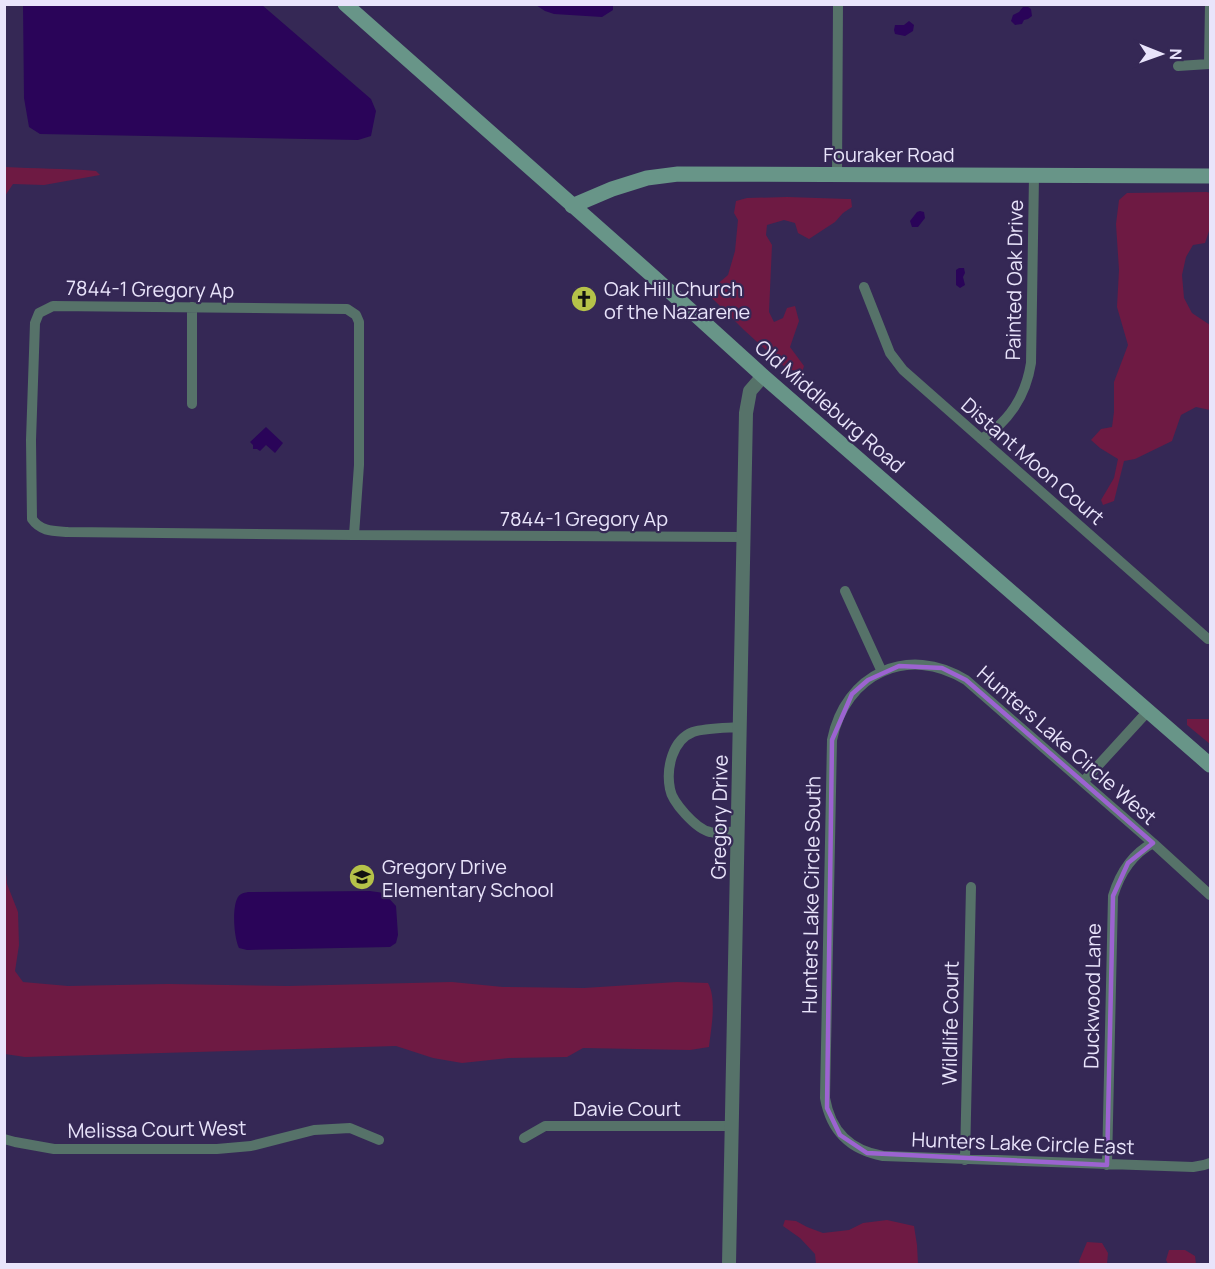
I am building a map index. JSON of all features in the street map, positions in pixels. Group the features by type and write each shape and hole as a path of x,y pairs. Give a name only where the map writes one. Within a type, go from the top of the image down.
{"main road":[{"name":"Old Middleburg Road","path":"345,4 763,376 1210,765"},
{"name":"Fouraker Road","path":"572,206 612,189 647,178 678,174 1210,176"}],"street":[{"path":"837,175 838,4"},
{"path":"1178,66 1210,65 1210,4"},
{"name":"Painted Oak Drive","path":"981,439 990,434 1016,407 1029,374 1034,176"},
{"name":"Distant Moon Court","path":"864,287 890,353 903,370 1209,639"},
{"name":"7844-1 Gregory Ap","path":"354,535 359,465 359,322 356,315 347,309 53,306 39,314 35,322 34,334 31,440 32,519 37,526 48,531 354,535 743,537"},
{"path":"192,307 192,404"},
{"name":"Gregory Drive","path":"729,1264 746,413 750,392 763,376"},
{"path":"845,591 882,672"},
{"name":"Hunters Lake Circle West","path":"882,672 899,666 919,664 942,668 966,680 1210,895"},
{"name":"Hunters Lake Circle South","path":"840,1135 831,1120 825,1098 832,740 842,708 852,694 868,680 882,672"},
{"path":"1083,782 1148,711"},
{"path":"738,831 710,832 694,825 670,790 669,762 682,740 692,732 740,727"},
{"name":"Duckwood Lane","path":"1107,1165 1113,896 1128,863 1153,843"},
{"name":"Wildlife Court","path":"965,1160 971,887"},
{"name":"Davie Court","path":"524,1138 545,1126 732,1126"},
{"name":"Melissa Court West","path":"4,1139 54,1149 217,1149 251,1146 314,1130 350,1128 379,1140"},
{"name":"Hunters Lake Circle East","path":"840,1135 849,1143 875,1155 1193,1167 1210,1162"}],"highlighted area":[{"path":"899,666 942,668 966,680 1153,843 1128,863 1113,896 1107,1165 867,1153 840,1135 827,1108 832,740 852,694 868,680"}],"shaded area":[{"path":"613,4 613,10 602,17 554,14 536,5"},
{"path":"23,5 262,5 371,99 376,111 371,136 358,140 40,134 29,127 24,98"},
{"path":"1023,7 1031,9 1032,16 1024,20 1022,24 1015,25 1011,21 1013,15"},
{"path":"909,21 914,25 913,31 905,36 895,34 895,25 904,25"},
{"path":"5,167 73,169 96,171 100,175 44,185 13,184 5,196"},
{"path":"1127,193 1210,193 1210,228 1205,243 1193,245 1186,257 1182,275 1184,298 1192,313 1210,325 1210,410 1196,407 1181,415 1172,441 1135,459 1124,461 1114,501 1103,505 1101,500 1114,478 1118,459 1091,440 1101,429 1112,427 1114,382 1128,345 1117,307 1119,270 1116,224 1119,200"},
{"path":"747,198 851,199 852,207 835,222 809,239 798,233 795,223 784,220 767,225 766,235 772,245 769,312 774,322 783,318 787,308 795,306 799,321 790,347 804,366 802,372 787,369 711,297 714,287 728,275 735,251 738,220 734,213 736,201"},
{"path":"920,211 924,212 925,218 918,227 912,227 910,221"},
{"path":"964,268 965,273 963,277 965,285 960,288 956,285 956,270"},
{"path":"266,427 283,443 275,453 266,445 260,451 253,449 250,442"},
{"path":"1187,719 1210,719 1210,744 1187,725"},
{"path":"4,851 7,884 18,912 19,945 15,971 23,982 68,986 168,984 288,986 452,982 503,987 584,988 677,982 708,983 713,1006 709,1047 690,1050 583,1048 567,1057 509,1058 462,1063 433,1058 396,1046 25,1057 5,1054"},
{"path":"370,891 384,893 396,906 398,935 396,943 390,947 247,950 239,948 234,910 238,897 243,893"},
{"path":"785,1220 796,1221 823,1233 849,1230 863,1223 887,1220 914,1226 918,1264 816,1264 815,1254 800,1238 783,1226"},
{"path":"1087,1242 1102,1243 1108,1253 1107,1264 1080,1264 1079,1261"},
{"path":"1169,1250 1185,1250 1195,1256 1196,1264 1168,1264 1166,1260"}],"place":[{"name":"Oak Hill Church of the Nazarene","path":"584,299"},
{"name":"Gregory Drive Elementary School","path":"362,877"}]}
